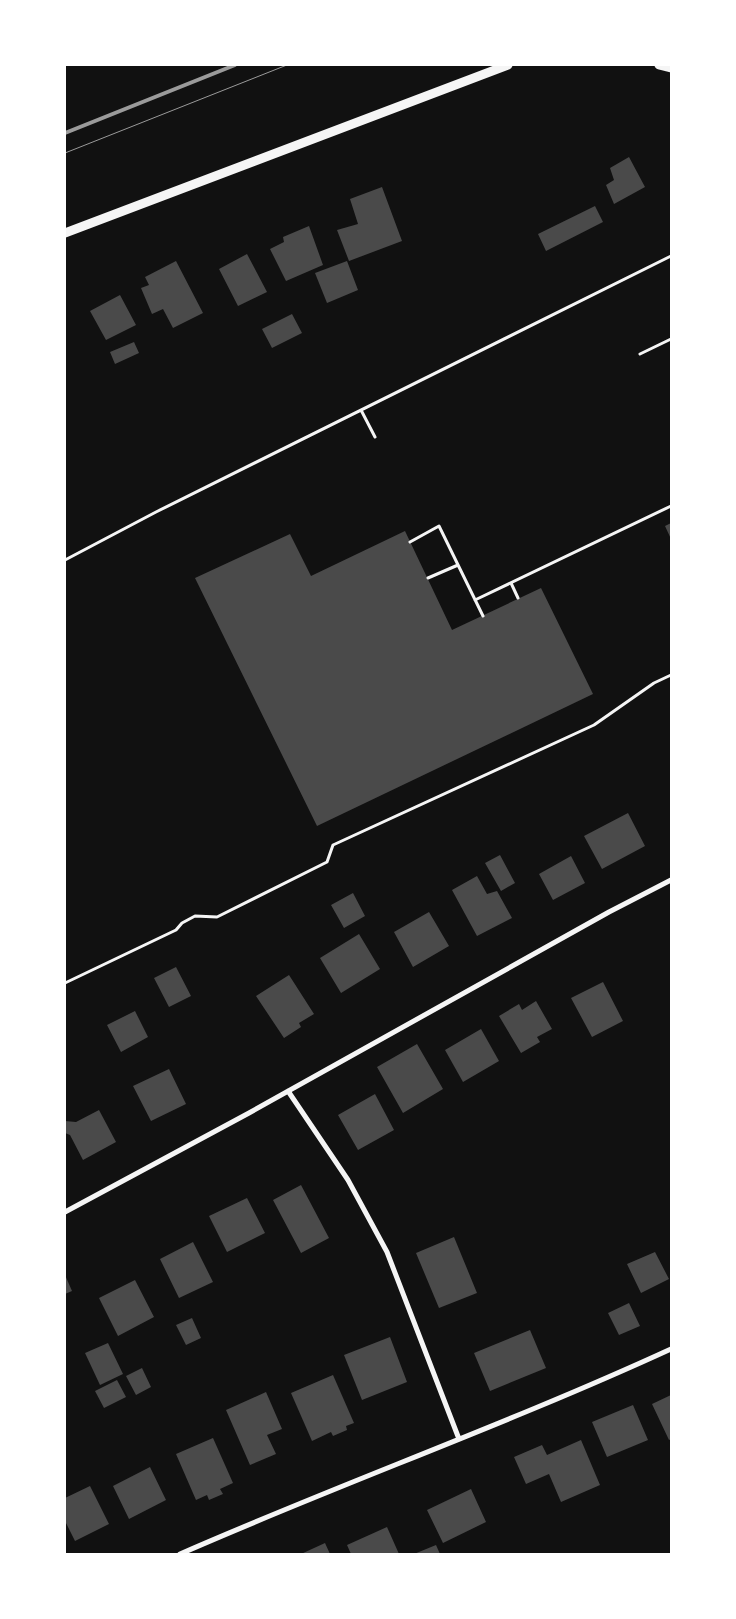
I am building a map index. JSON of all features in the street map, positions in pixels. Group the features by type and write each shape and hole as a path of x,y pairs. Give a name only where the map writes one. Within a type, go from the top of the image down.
{"street":[{"path":"65,233 508,65"},
{"path":"659,65 671,68"},
{"path":"65,1212 288,1091 609,912 671,880"},
{"path":"288,1091 348,1180 383,1245 459,1439"},
{"path":"180,1554 267,1516 602,1381 671,1349"}],"path":[{"path":"65,560 671,256"},
{"path":"640,354 671,339"},
{"path":"361,410 375,437"},
{"path":"475,600 671,506"},
{"path":"410,542 439,526 483,616"},
{"path":"428,578 458,565"},
{"path":"511,583 518,598"},
{"path":"65,983 176,930 182,923 195,916 217,917 327,862 333,845 594,725 654,684 671,676"}],"building":[{"path":"629,157 645,187 614,204 606,185 614,180 610,168"},
{"path":"382,187 402,241 349,261 337,230 358,224 350,199"},
{"path":"595,206 603,222 546,251 538,234"},
{"path":"309,226 323,265 286,281 270,249 284,242 283,237"},
{"path":"247,254 267,292 238,306 219,269"},
{"path":"176,261 203,313 173,328 163,309 152,314 141,288 149,285 145,277"},
{"path":"347,261 358,290 327,303 315,273"},
{"path":"120,295 136,325 106,340 90,311"},
{"path":"292,314 302,333 272,348 262,329"},
{"path":"134,342 139,353 115,364 110,352"},
{"path":"671,523 671,539 665,526"},
{"path":"405,531 452,630 541,588 593,694 317,826 195,578 290,534 311,576"},
{"path":"628,813 645,846 602,869 584,836"},
{"path":"500,855 515,883 501,891 485,863"},
{"path":"571,856 585,883 553,900 539,874"},
{"path":"477,876 487,894 497,891 512,918 477,936 452,890"},
{"path":"353,893 365,916 344,928 331,905"},
{"path":"429,912 449,946 413,967 394,932"},
{"path":"359,934 380,969 341,993 320,958"},
{"path":"176,967 191,996 169,1007 154,978"},
{"path":"289,975 314,1014 299,1023 301,1027 284,1038 256,996"},
{"path":"603,982 623,1021 592,1037 571,998"},
{"path":"536,1001 552,1029 537,1037 540,1042 521,1053 499,1016 519,1004 522,1010"},
{"path":"135,1011 148,1037 121,1052 107,1025"},
{"path":"481,1029 499,1061 463,1082 445,1050"},
{"path":"417,1044 443,1089 403,1113 377,1067"},
{"path":"169,1069 186,1104 151,1121 133,1086"},
{"path":"375,1094 394,1130 358,1150 338,1115"},
{"path":"99,1110 116,1142 83,1160 70,1135 65,1133 65,1121 76,1122"},
{"path":"301,1185 329,1238 301,1253 273,1200"},
{"path":"247,1198 265,1233 227,1252 209,1216"},
{"path":"454,1237 477,1293 439,1308 416,1253"},
{"path":"193,1242 213,1282 179,1298 160,1259"},
{"path":"655,1252 669,1279 641,1293 627,1264"},
{"path":"65,1275 72,1291 65,1294"},
{"path":"135,1280 154,1317 118,1336 99,1298"},
{"path":"629,1303 640,1326 619,1335 608,1313"},
{"path":"192,1318 201,1338 186,1345 176,1325"},
{"path":"530,1330 546,1368 490,1391 474,1353"},
{"path":"390,1337 407,1382 362,1400 344,1355"},
{"path":"108,1343 123,1374 100,1385 85,1353"},
{"path":"142,1368 151,1387 136,1395 126,1376"},
{"path":"333,1375 354,1423 346,1426 347,1430 333,1436 331,1432 312,1441 291,1393"},
{"path":"117,1380 126,1397 104,1408 95,1391"},
{"path":"266,1392 282,1429 267,1435 276,1454 250,1465 226,1410"},
{"path":"671,1395 671,1439 669,1440 652,1404"},
{"path":"633,1405 648,1440 607,1457 592,1422"},
{"path":"213,1438 233,1483 220,1489 223,1494 209,1500 207,1495 196,1500 176,1454"},
{"path":"581,1440 600,1485 561,1502 549,1474 526,1484 514,1457 542,1445 547,1455"},
{"path":"150,1467 166,1500 129,1519 113,1486"},
{"path":"90,1486 109,1524 75,1541 65,1521 65,1498"},
{"path":"471,1489 486,1522 443,1543 427,1510"},
{"path":"387,1527 399,1554 351,1554 347,1545"},
{"path":"325,1543 330,1554 301,1554"},
{"path":"436,1545 440,1554 414,1554"}],"tram line":[{"path":"65,153 287,65"}],"railway":[{"path":"65,133 235,65"}]}
